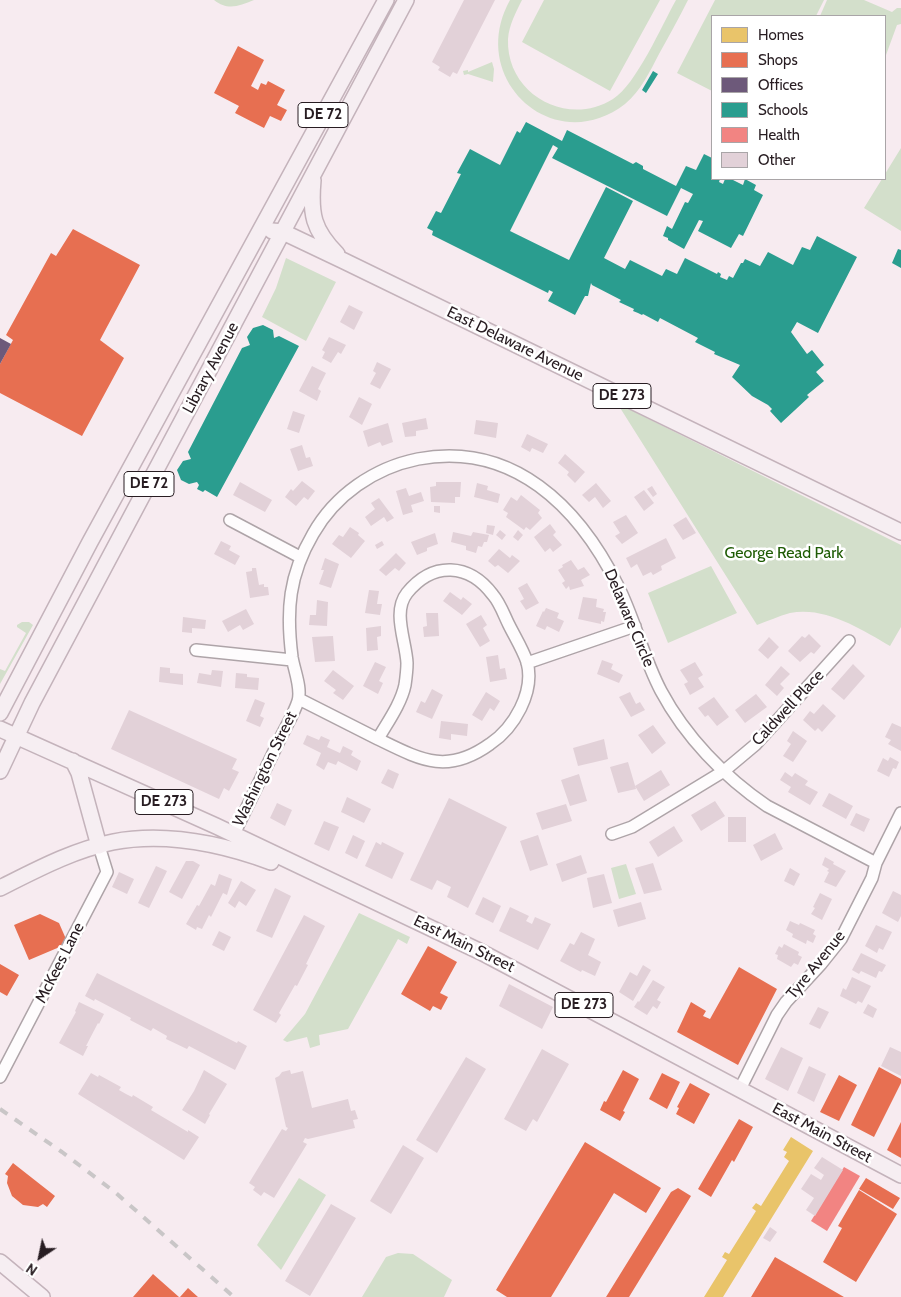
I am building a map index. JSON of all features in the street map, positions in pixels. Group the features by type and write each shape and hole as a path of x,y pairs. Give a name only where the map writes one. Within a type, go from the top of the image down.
{"main road":[{"name":"Library Avenue","path":"0,713 90,542 386,0"},
{"name":"Library Avenue","path":"0,771 16,736 406,0"},
{"path":"356,95 380,69 416,0"},
{"path":"314,174 311,210 314,220 318,231 328,245 344,261"},
{"name":"East Delaware Avenue","path":"261,230 283,232 901,532"},
{"name":"DE 273","path":"0,729 16,736"},
{"name":"East Main Street","path":"16,736 234,834 481,952 901,1175"},
{"path":"73,760 79,772 99,846"},
{"path":"0,888 52,862 113,842 139,839 181,840 232,849 288,868 312,872"},
{"path":"0,1262 42,1297"}],"street":[{"name":"Delaware Circle","path":"300,557 319,523 334,506 357,484 386,468 424,458 468,458 488,461 512,469 554,496 593,543 614,579 635,626 650,670 666,699 688,732 724,771 766,806 876,863"},
{"path":"230,520 300,557"},
{"name":"Washington Street","path":"234,834 299,699 292,660 288,607 294,574 300,557"},
{"path":"299,699 378,739 418,758 430,761 456,760 480,751 502,735 516,718 526,690 528,679 527,662 498,600 482,583 463,571 451,568 437,572 425,577 405,595 401,607 401,623 407,662 404,687 378,739"},
{"path":"527,662 635,626"},
{"name":"Caldwell Place","path":"612,834 632,827 724,771 755,745 849,641"},
{"path":"196,650 292,660"},
{"name":"Tyre Avenue","path":"740,1089 782,1008 796,990 826,959 841,939 872,878 876,863 901,813"},
{"name":"McKees Lane","path":"0,1077 107,872 99,846"}],"green space":[{"path":"214,0 254,0 238,6 229,6"},
{"path":"510,0 522,0 511,24 508,39 510,59 517,76 528,90 543,100 559,107 577,110 595,107 613,99 622,92 639,68 676,0 688,0 649,74 631,99 598,119 571,122 546,116 524,102 508,82 499,57 499,29"},
{"path":"544,0 660,0 610,91 522,42"},
{"path":"715,0 824,0 816,15 711,15 711,90 677,73"},
{"path":"827,0 864,0 892,12 897,8 901,8 901,24 897,25 886,55 886,15 820,15"},
{"path":"492,62 494,69 493,82 468,74 464,75 463,71 468,70 468,72"},
{"path":"901,148 901,231 864,208 881,180 886,180 886,172"},
{"path":"286,258 336,282 306,341 262,317 276,288"},
{"name":"George Read Park","path":"617,403 901,545 901,627 890,646 842,620 816,613 790,613 757,625"},
{"path":"711,566 737,613 668,643 648,593"},
{"path":"22,622 29,622 33,625 0,684 0,669 5,671 26,633 17,627"},
{"path":"626,864 636,894 619,899 611,868"},
{"path":"359,913 410,937 407,944 398,939 348,1029 319,1035 320,1045 310,1048 307,1037 287,1042 283,1040 305,1014"},
{"path":"299,1178 326,1195 281,1270 257,1245"},
{"path":"398,1253 413,1254 452,1280 444,1297 362,1297 386,1257"}],"building: Homes":[{"path":"791,1137 813,1151 723,1297 704,1297 727,1260 722,1257 725,1252 729,1254 756,1211 752,1208 756,1203 761,1206 789,1161 784,1157 787,1152 783,1150"}],"building: Shops":[{"path":"238,46 264,60 251,86 258,90 261,83 266,85 268,81 285,90 277,105 287,110 281,121 270,116 264,128 235,113 239,106 214,93"},
{"path":"73,229 140,265 100,340 124,358 82,436 0,393 0,364 13,340 6,335 51,253 56,256"},
{"path":"40,914 59,923 66,939 62,946 29,960 14,925"},
{"path":"428,946 457,962 440,993 448,997 441,1010 433,1006 430,1011 401,994"},
{"path":"0,964 19,975 7,996 0,992"},
{"path":"739,967 777,989 738,1065 677,1032 691,1002 706,1011 703,1016 710,1019"},
{"path":"879,1067 901,1079 901,1083 874,1137 851,1125"},
{"path":"623,1070 639,1079 620,1121 600,1110"},
{"path":"662,1073 680,1082 667,1109 649,1099"},
{"path":"839,1075 857,1085 839,1121 820,1112"},
{"path":"690,1083 710,1094 694,1124 676,1114 679,1108 677,1107"},
{"path":"739,1119 753,1127 734,1162 732,1160 711,1197 698,1189"},
{"path":"901,1122 901,1158 887,1150"},
{"path":"585,1142 661,1188 646,1213 614,1193 551,1297 507,1297 496,1290"},
{"path":"13,1163 55,1196 47,1207 43,1204 38,1207 23,1205 12,1196 7,1183 8,1176 5,1174"},
{"path":"866,1178 900,1198 893,1209 859,1189"},
{"path":"678,1188 691,1196 629,1297 606,1297 671,1192"},
{"path":"859,1190 897,1214 856,1282 823,1262 842,1228 838,1226"},
{"path":"775,1257 844,1297 751,1297"},
{"path":"153,1274 179,1297 133,1297"},
{"path":"188,1288 198,1297 180,1297"}],"building: Offices":[{"path":"0,338 11,344 0,364"}],"building: Schools":[{"path":"653,71 658,74 646,93 642,90"},
{"path":"526,122 562,141 567,130 633,164 636,162 643,166 643,169 676,186 686,166 696,170 704,154 711,158 711,180 720,180 719,182 723,184 725,180 733,180 743,185 745,180 747,180 756,185 754,190 763,195 743,236 739,234 731,248 698,231 703,221 699,220 684,249 663,236 667,226 672,229 685,202 688,203 693,194 681,188 667,216 552,158 558,148 553,145 510,231 569,260 606,187 633,201 604,258 625,269 630,260 662,276 666,269 677,274 685,258 717,274 718,272 721,274 720,277 727,280 729,276 733,278 745,259 760,266 768,252 793,265 802,247 810,250 817,236 857,257 818,333 797,322 791,332 807,354 812,350 824,365 816,372 824,381 807,395 809,397 781,423 770,411 772,409 768,405 752,396 732,377 740,365 714,354 715,352 695,342 698,338 660,318 658,322 633,311 634,309 619,302 621,300 591,283 588,296 585,296 575,315 548,301 553,292 549,290 548,293 432,235 433,231 427,228 436,211 441,213 461,174 457,173 470,149 500,165 517,131 520,133"},
{"path":"898,249 901,250 901,268 892,263"},
{"path":"263,325 273,330 274,338 279,336 299,346 217,497 205,490 203,492 197,489 199,485 197,482 189,484 181,480 177,470 183,461 191,459 188,452 242,348 250,345 247,337 253,328"}],"building: Health":[{"path":"844,1167 860,1176 827,1231 811,1221"}],"building: Other":[{"path":"464,0 495,0 457,74 453,72 450,77 438,70 440,67 432,62"},
{"path":"349,305 363,312 354,330 340,322"},
{"path":"329,337 346,345 341,354 338,352 331,363 322,358 325,352 322,350"},
{"path":"377,362 391,369 380,389 370,384 376,373 373,371"},
{"path":"312,366 326,373 318,389 321,391 317,401 299,391"},
{"path":"359,397 372,404 362,425 349,417"},
{"path":"293,411 305,415 299,433 287,429"},
{"path":"426,418 428,429 416,431 416,436 405,437 402,423"},
{"path":"476,420 498,423 496,438 474,434"},
{"path":"388,423 393,442 382,446 380,442 368,447 363,431"},
{"path":"527,434 548,444 543,453 532,448 530,452 521,447"},
{"path":"302,445 306,458 310,457 313,466 298,471 290,449"},
{"path":"565,454 585,472 575,483 567,475 569,472 558,463"},
{"path":"302,481 315,491 308,500 304,497 296,506 285,497 291,489 293,491"},
{"path":"240,482 272,500 265,512 233,495"},
{"path":"436,482 461,482 460,497 455,497 455,503 431,502 430,487 436,486"},
{"path":"477,483 488,486 487,490 500,494 498,503 474,497"},
{"path":"596,483 611,501 603,508 595,497 589,502 582,495"},
{"path":"652,486 657,494 653,497 647,489"},
{"path":"406,488 409,496 421,492 424,501 411,505 413,512 403,515 396,491"},
{"path":"644,490 654,503 644,511 634,497"},
{"path":"521,495 540,510 538,513 542,518 530,530 526,527 524,530 506,517 508,513 503,510 511,497 517,501"},
{"path":"379,498 394,518 387,522 384,517 371,526 365,517 375,509 371,503"},
{"path":"434,506 440,506 440,513 434,512"},
{"path":"626,515 638,533 622,544 615,536 620,533 613,522"},
{"path":"686,517 696,533 683,540 673,525"},
{"path":"550,524 556,532 553,535 562,545 553,552 550,548 545,552 534,537"},
{"path":"487,525 495,526 493,535 486,533"},
{"path":"350,527 359,533 358,535 365,541 351,558 332,544 339,535 343,537"},
{"path":"500,530 506,535 502,540 496,535"},
{"path":"518,530 523,535 518,541 513,537"},
{"path":"453,532 471,536 473,532 489,535 487,542 484,542 482,547 478,546 476,553 466,550 466,546 451,542"},
{"path":"435,533 438,544 427,548 427,551 417,555 411,542"},
{"path":"666,538 676,558 661,566 662,570 653,575 651,572 643,576 637,564 631,568 626,558"},
{"path":"221,541 231,546 229,550 240,556 235,565 214,554"},
{"path":"382,541 384,545 377,549 375,545"},
{"path":"499,549 510,558 512,555 520,561 508,573 498,565 495,567 488,561"},
{"path":"396,553 406,563 399,571 395,568 386,576 379,570"},
{"path":"325,558 339,564 331,588 319,584 324,570 321,570"},
{"path":"571,560 578,570 584,567 590,575 581,580 584,586 570,590 569,586 566,589 562,583 565,581 558,570 563,567 562,565"},
{"path":"252,568 256,568 259,585 264,584 264,587 268,587 269,595 250,598 246,572 252,571"},
{"path":"527,583 539,603 526,610 520,601 524,599 518,588"},
{"path":"369,590 379,591 377,604 382,604 380,615 365,613"},
{"path":"450,592 461,600 463,597 472,604 462,615 443,601"},
{"path":"583,597 597,599 596,607 604,609 603,612 606,612 604,622 601,621 601,624 578,619"},
{"path":"317,600 328,602 327,626 309,625 310,615 316,615"},
{"path":"546,608 559,613 557,618 564,621 559,632 547,626 545,630 536,626"},
{"path":"246,609 254,624 243,630 240,625 228,632 222,621"},
{"path":"426,613 438,613 439,636 424,637 423,627 427,626"},
{"path":"481,615 487,625 483,628 490,641 480,647 466,624"},
{"path":"183,617 206,620 205,629 192,628 192,633 182,632"},
{"path":"381,626 381,636 377,637 378,650 367,651 366,628"},
{"path":"809,634 821,646 814,654 811,652 800,662 788,651 802,636 805,638"},
{"path":"333,636 335,661 315,662 312,637"},
{"path":"769,637 779,647 768,659 758,650"},
{"path":"498,655 500,669 505,668 507,679 490,682 486,657"},
{"path":"602,660 613,664 611,669 623,675 619,683 597,674"},
{"path":"375,662 386,667 379,681 383,683 378,694 363,686"},
{"path":"695,662 703,675 698,678 704,687 690,695 684,684 688,682 680,670"},
{"path":"853,664 865,676 844,700 831,689"},
{"path":"781,666 790,674 780,684 784,688 777,696 765,685"},
{"path":"160,667 170,668 170,673 183,674 183,685 159,682"},
{"path":"212,670 223,671 221,687 197,683 199,673 211,675"},
{"path":"333,670 354,686 343,700 333,693 336,690 324,681"},
{"path":"236,673 247,674 247,677 259,678 258,690 235,688"},
{"path":"432,689 443,695 432,719 416,712 421,701 425,703"},
{"path":"486,692 500,701 494,711 490,708 482,721 472,715"},
{"path":"630,692 636,704 640,702 645,710 631,717 619,697"},
{"path":"756,694 767,707 745,723 735,710"},
{"path":"714,697 729,717 717,726 708,715 705,717 698,708"},
{"path":"255,699 265,703 260,716 264,718 260,727 246,721"},
{"path":"823,704 836,716 822,732 818,728 815,731 803,720 810,711 814,714"},
{"path":"129,710 237,759 232,769 239,772 229,791 224,788 219,799 111,749"},
{"path":"441,721 468,724 467,736 451,734 451,740 439,738"},
{"path":"892,723 901,727 901,751 888,744 891,740 885,737"},
{"path":"653,725 666,743 652,754 638,735"},
{"path":"793,731 807,741 793,762 783,756 791,744 787,741"},
{"path":"307,735 319,740 321,736 330,740 327,747 340,753 343,746 353,751 351,755 361,761 357,771 338,761 336,765 328,762 324,770 316,765 321,753 303,744"},
{"path":"604,739 608,759 578,766 573,748"},
{"path":"890,757 899,762 896,769 893,768 889,777 877,771 883,758 888,761"},
{"path":"628,762 636,789 618,793 610,767"},
{"path":"388,769 399,774 393,789 381,783"},
{"path":"661,770 670,785 644,801 635,786"},
{"path":"785,772 792,777 795,773 808,781 805,785 818,792 810,805 788,792 791,787 780,780"},
{"path":"579,774 587,801 570,806 561,780"},
{"path":"829,793 853,806 846,819 822,806"},
{"path":"347,797 371,809 364,823 341,812"},
{"path":"449,798 507,827 468,908 447,897 451,887 437,880 432,890 410,880"},
{"path":"715,801 725,816 701,831 691,815"},
{"path":"277,803 292,810 285,826 270,818"},
{"path":"566,804 572,821 542,830 536,813"},
{"path":"856,813 870,819 864,832 850,825"},
{"path":"728,817 746,817 746,842 728,842"},
{"path":"324,821 339,827 329,851 314,844"},
{"path":"674,826 683,841 658,857 649,842"},
{"path":"775,833 783,849 761,861 753,845"},
{"path":"353,835 365,841 357,859 345,853"},
{"path":"538,835 548,865 530,871 520,841"},
{"path":"376,842 381,845 382,842 404,853 392,879 365,866"},
{"path":"581,855 587,873 562,882 556,864"},
{"path":"825,857 846,871 836,887 824,882 829,872 827,871 829,869 822,865"},
{"path":"186,861 193,861 200,865 182,899 169,892"},
{"path":"653,863 662,890 644,894 635,868"},
{"path":"156,866 167,871 149,908 138,903"},
{"path":"790,868 800,874 794,886 784,881"},
{"path":"119,872 134,879 127,894 112,887"},
{"path":"219,874 232,879 227,895 223,893 211,917 209,915 202,929 197,927 196,930 186,924 211,884 215,886"},
{"path":"604,874 612,903 593,908 587,878"},
{"path":"241,881 256,890 246,906 239,901 235,908 228,903"},
{"path":"275,888 291,896 272,938 256,931"},
{"path":"893,891 901,895 901,916 898,922 882,913"},
{"path":"820,893 832,899 822,920 811,914"},
{"path":"483,897 501,906 493,923 475,914"},
{"path":"641,902 646,919 618,927 613,910"},
{"path":"510,907 529,916 526,921 532,924 535,917 551,924 538,950 499,931"},
{"path":"304,915 325,926 306,964 308,965 279,1013 281,1015 276,1023 253,1010"},
{"path":"790,921 799,925 800,923 815,930 813,934 816,936 813,943 807,940 806,944 792,937 793,934 786,930"},
{"path":"876,925 892,932 883,950 879,948 877,953 865,946"},
{"path":"219,931 231,937 224,951 212,945"},
{"path":"581,932 595,939 588,955 601,962 595,976 582,970 581,972 560,961 570,943 574,945"},
{"path":"784,944 799,952 798,955 802,957 798,965 794,963 791,967 777,959 778,955 775,954 779,946 782,948"},
{"path":"861,953 886,965 882,972 879,971 876,978 861,971 859,974 852,970"},
{"path":"643,965 651,970 633,1001 619,992 630,972 637,976"},
{"path":"97,973 237,1043 238,1041 247,1046 235,1070 189,1046 187,1049 166,1039 167,1036 153,1028 151,1031 130,1020 131,1018 95,999 94,1001 85,996"},
{"path":"852,977 871,986 862,1003 858,1001 856,1004 840,996 843,988 846,990"},
{"path":"653,980 665,987 657,1000 661,1002 657,1009 653,1006 647,1015 634,1007"},
{"path":"509,984 553,1007 542,1029 499,1006"},
{"path":"79,1002 104,1014 86,1046 88,1046 83,1056 59,1043 76,1012"},
{"path":"868,1004 877,1009 873,1018 863,1013"},
{"path":"818,1007 829,1012 820,1029 809,1024"},
{"path":"781,1047 803,1058 788,1091 765,1079"},
{"path":"890,1047 901,1052 901,1076 881,1066"},
{"path":"542,1049 569,1064 537,1122 533,1119 526,1131 504,1119"},
{"path":"466,1057 486,1069 437,1153 416,1140"},
{"path":"809,1066 826,1074 814,1102 797,1093"},
{"path":"204,1070 227,1084 205,1124 182,1110"},
{"path":"290,1070 291,1074 303,1071 312,1108 348,1099 351,1111 355,1110 358,1119 353,1120 355,1128 308,1139 305,1138 303,1142 307,1144 274,1198 264,1192 261,1196 253,1190 255,1187 249,1183 282,1129 286,1131 288,1128 286,1127 275,1078 282,1072"},
{"path":"91,1073 98,1077 99,1075 121,1087 119,1090 132,1097 133,1095 153,1107 151,1110 199,1137 184,1160 78,1094"},
{"path":"403,1145 424,1158 391,1214 370,1201"},
{"path":"822,1157 843,1170 815,1216 806,1210 814,1198 801,1189 811,1174 821,1180 824,1175 814,1168"},
{"path":"331,1204 356,1218 310,1296 285,1281"},
{"path":"770,1227 777,1232 770,1242 763,1238"}],"railway":[{"path":"0,1109 62,1152 116,1193 234,1297"}]}
